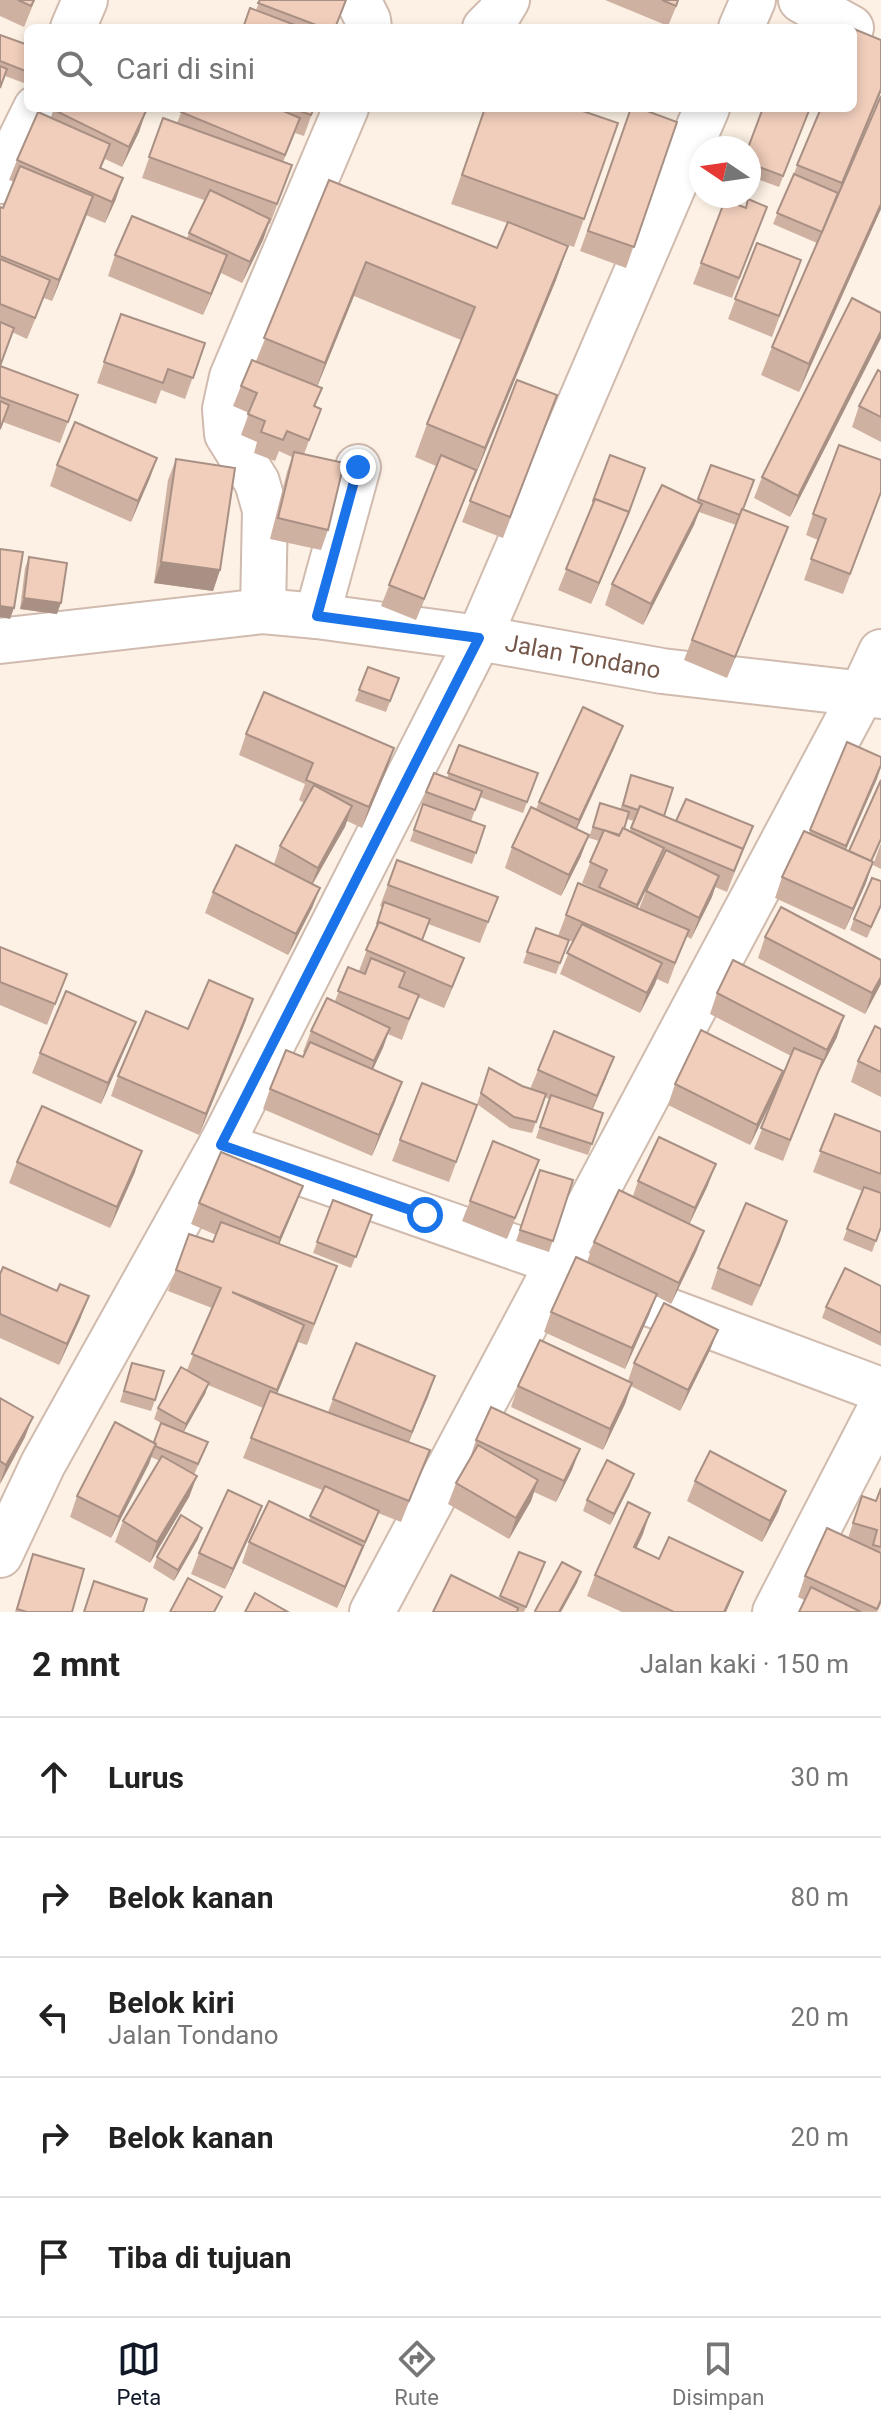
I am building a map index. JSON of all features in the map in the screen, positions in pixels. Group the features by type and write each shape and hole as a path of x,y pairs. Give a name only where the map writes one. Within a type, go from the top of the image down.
{"street":[{"path":"75,24 85,0"},
{"path":"489,24 507,0"},
{"path":"743,24 753,0"},
{"path":"801,0 855,24"},
{"path":"0,181 34,112"},
{"path":"263,611 265,510 247,462 227,434 225,409 232,377 344,112"},
{"path":"0,1555 43,1464 221,1145 479,638 705,112"},
{"path":"317,616 358,467"},
{"name":"Jalan Tondano","path":"0,641 263,611 479,638 662,671 871,696"},
{"path":"372,1612 557,1264 871,696 881,652"},
{"path":"221,1145 557,1264 653,1305 881,1390"},
{"path":"775,1612 881,1407"}],"building":[{"path":"18,0 34,0 31,6"},
{"path":"260,0 346,0 337,24 313,24 258,3"},
{"path":"662,0 678,0 676,6"},
{"path":"250,8 292,24 244,24"},
{"path":"857,30 881,40 881,89 842,183 797,165 819,112 857,112"},
{"path":"0,35 24,44 24,70 0,61"},
{"path":"0,66 7,69 0,88"},
{"path":"881,96 881,204 809,364 772,347"},
{"path":"38,112 110,144 100,168 123,178 112,202 17,160"},
{"path":"58,112 146,112 129,147"},
{"path":"181,112 286,112 300,118 285,155"},
{"path":"484,112 586,112 618,123 584,219 462,175"},
{"path":"630,112 650,112 677,122 634,247 588,231"},
{"path":"762,112 808,112 783,176 761,168 761,136 752,136"},
{"path":"163,118 292,165 277,204 149,157"},
{"path":"20,166 93,196 59,280 0,256 0,207 3,208"},
{"path":"794,174 838,193 822,232 777,213"},
{"path":"329,180 497,248 508,222 568,246 485,448 427,424 475,307 366,262 325,363 264,338"},
{"path":"210,190 270,219 250,262 189,233"},
{"path":"761,204 767,207 739,278 701,263 722,208 761,208"},
{"path":"132,216 227,255 211,294 115,255"},
{"path":"757,243 801,260 779,316 735,299"},
{"path":"0,259 50,280 35,318 0,304"},
{"path":"852,298 881,313 881,331 798,496 762,477"},
{"path":"121,314 205,343 193,378 168,369 163,383 104,362"},
{"path":"0,322 14,328 0,366"},
{"path":"252,360 322,388 314,406 321,409 309,440 287,431 283,440 261,432 265,421 248,414 257,393 241,386"},
{"path":"0,366 78,395 68,422 0,397"},
{"path":"878,370 881,372 881,417 859,406"},
{"path":"517,380 557,395 510,517 470,501"},
{"path":"0,401 9,405 0,429"},
{"path":"75,422 157,458 138,501 57,465"},
{"path":"839,445 881,460 881,492 850,574 811,559 826,519 813,514"},
{"path":"294,452 344,463 328,530 278,518"},
{"path":"441,455 476,470 424,599 389,585"},
{"path":"610,455 645,468 629,512 595,499 593,501"},
{"path":"176,459 235,468 220,570 161,562"},
{"path":"711,465 754,480 740,515 698,499"},
{"path":"662,485 702,504 651,604 612,584"},
{"path":"595,499 629,512 599,583 566,569"},
{"path":"742,509 788,527 735,657 692,640"},
{"path":"0,549 23,552 14,608 0,606"},
{"path":"29,557 67,563 61,603 24,598"},
{"path":"368,667 399,678 390,701 359,690"},
{"path":"264,692 394,748 369,807 306,780 313,763 246,734"},
{"path":"583,707 623,726 579,820 539,802"},
{"path":"847,742 881,757 881,765 846,846 810,830"},
{"path":"459,745 538,773 527,802 448,773"},
{"path":"434,773 482,791 475,810 426,792"},
{"path":"631,775 673,788 664,816 640,806 638,810 623,805"},
{"path":"881,780 881,839 871,861 849,851"},
{"path":"314,785 352,806 318,868 280,846"},
{"path":"686,799 753,826 743,849 676,821"},
{"path":"600,803 629,812 620,835 593,827"},
{"path":"423,804 485,826 476,853 414,830"},
{"path":"640,806 743,849 734,871 631,828"},
{"path":"531,807 589,835 569,875 512,847"},
{"path":"623,828 664,848 637,905 599,887 607,870 590,862 604,830 619,836"},
{"path":"804,831 873,862 853,909 782,877"},
{"path":"236,845 320,888 296,934 213,892"},
{"path":"666,850 719,876 699,918 646,891"},
{"path":"397,860 498,897 488,922 388,885"},
{"path":"872,878 881,881 881,905 871,927 854,919"},
{"path":"578,883 689,930 675,963 566,915"},
{"path":"384,902 430,919 422,940 379,922 377,924"},
{"path":"781,907 881,960 881,977 872,993 765,937"},
{"path":"379,922 464,958 452,987 366,950"},
{"path":"582,924 662,963 647,993 567,953"},
{"path":"536,928 569,940 560,963 527,952"},
{"path":"0,947 67,974 55,1004 0,982"},
{"path":"371,958 405,972 399,987 419,995 409,1019 338,991 348,967 365,974"},
{"path":"733,960 844,1016 827,1050 717,993"},
{"path":"209,980 253,999 206,1114 118,1076 146,1011 188,1029"},
{"path":"66,991 136,1022 108,1083 40,1053"},
{"path":"327,998 390,1028 374,1061 311,1031"},
{"path":"875,1026 881,1029 881,1072 858,1061"},
{"path":"701,1030 783,1071 757,1125 675,1084"},
{"path":"554,1031 614,1057 597,1096 538,1070"},
{"path":"310,1042 402,1082 379,1135 270,1089 286,1050 303,1057"},
{"path":"794,1048 823,1060 790,1140 761,1128"},
{"path":"489,1068 522,1086 546,1094 536,1122 514,1117 481,1093"},
{"path":"422,1083 477,1105 456,1162 400,1140"},
{"path":"551,1095 603,1113 592,1144 540,1127"},
{"path":"42,1106 142,1151 117,1207 17,1162"},
{"path":"835,1114 881,1132 881,1174 820,1151"},
{"path":"659,1137 716,1164 695,1208 638,1181"},
{"path":"493,1141 539,1160 515,1218 470,1201"},
{"path":"221,1152 303,1186 280,1238 199,1203"},
{"path":"540,1170 573,1180 553,1241 520,1230"},
{"path":"864,1187 881,1193 881,1227 876,1241 847,1229"},
{"path":"619,1190 704,1231 679,1283 594,1242"},
{"path":"333,1200 372,1215 356,1257 317,1242"},
{"path":"746,1203 787,1221 760,1286 718,1268"},
{"path":"221,1222 337,1266 314,1324 232,1292 304,1325 277,1390 192,1354 221,1288 176,1270 189,1234 213,1242"},
{"path":"576,1257 657,1294 632,1348 551,1312"},
{"path":"3,1267 57,1291 60,1284 89,1296 67,1344 0,1314 0,1274"},
{"path":"845,1268 881,1286 881,1333 826,1307"},
{"path":"664,1303 718,1330 688,1390 634,1363"},
{"path":"540,1340 632,1383 610,1429 518,1386"},
{"path":"356,1343 435,1376 412,1432 333,1399"},
{"path":"132,1363 164,1371 155,1400 124,1391"},
{"path":"181,1367 209,1383 186,1424 158,1408"},
{"path":"270,1391 430,1450 409,1501 251,1438"},
{"path":"0,1398 33,1417 6,1465 0,1461"},
{"path":"491,1407 580,1449 564,1481 476,1440"},
{"path":"115,1422 156,1444 119,1517 77,1496"},
{"path":"161,1423 208,1442 198,1464 155,1446"},
{"path":"478,1445 538,1480 516,1518 456,1483"},
{"path":"710,1451 786,1491 770,1521 695,1481"},
{"path":"162,1456 197,1476 157,1542 123,1521"},
{"path":"607,1460 634,1474 614,1514 587,1500"},
{"path":"325,1486 379,1511 365,1542 310,1516"},
{"path":"881,1488 881,1547 873,1545 877,1530 853,1523 862,1496 876,1501"},
{"path":"228,1490 262,1506 233,1569 199,1553"},
{"path":"269,1501 363,1546 345,1587 249,1542"},
{"path":"628,1502 650,1513 634,1547 659,1559 669,1537 743,1572 724,1612 674,1612 595,1575"},
{"path":"181,1515 202,1528 178,1570 157,1557"},
{"path":"827,1528 881,1553 881,1600 877,1609 805,1576"},
{"path":"519,1552 545,1562 526,1607 500,1596"},
{"path":"33,1554 84,1569 72,1612 27,1612 17,1609"},
{"path":"562,1562 581,1572 559,1612 536,1612 535,1611"},
{"path":"451,1575 518,1608 517,1612 433,1612"},
{"path":"188,1578 222,1597 214,1612 170,1612"},
{"path":"94,1581 147,1599 143,1612 84,1612"},
{"path":"811,1587 861,1612 799,1612"},
{"path":"255,1593 288,1612 245,1612"}],"route":[{"path":"358,467 317,616 479,638 221,1145 425,1215"}]}
